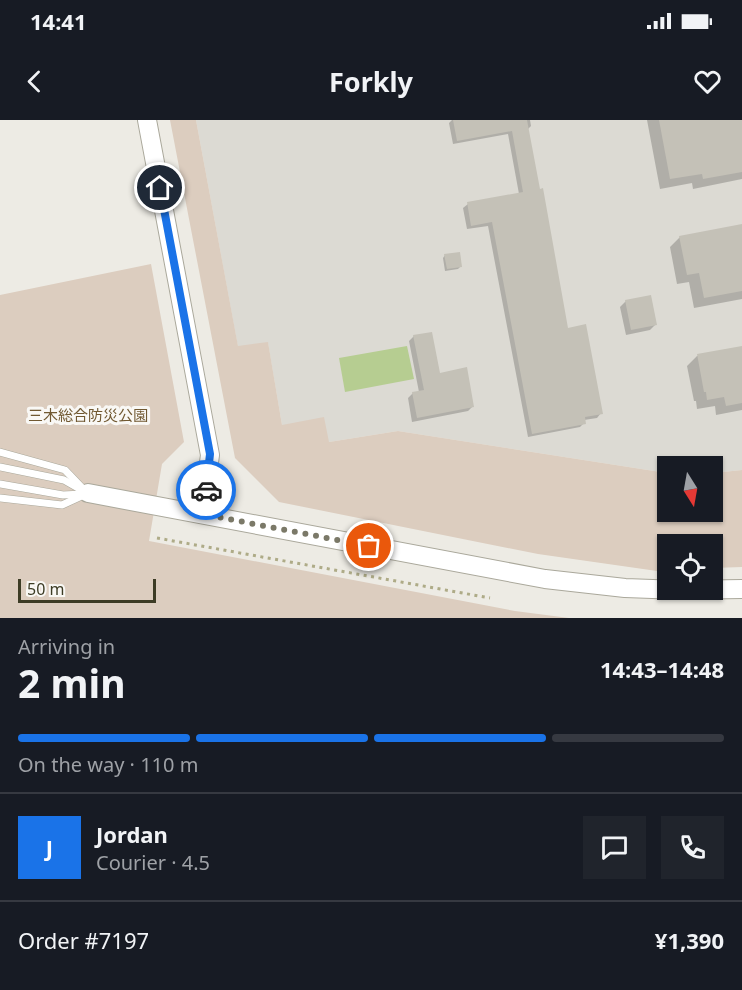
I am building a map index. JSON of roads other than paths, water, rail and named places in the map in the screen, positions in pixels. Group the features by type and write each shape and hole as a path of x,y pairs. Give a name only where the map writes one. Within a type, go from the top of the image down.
{"street":[{"path":"147,120 210,454 202,514"},
{"path":"88,494 545,579 625,588 742,589"}],"lane":[{"path":"0,452 65,470 88,494"},
{"path":"0,467 64,480 88,494"},
{"path":"0,484 63,495 88,494"},
{"path":"0,498 62,505 88,494"}],"park label":[{"name":"三木総合防災公園","path":"88,415"}]}
